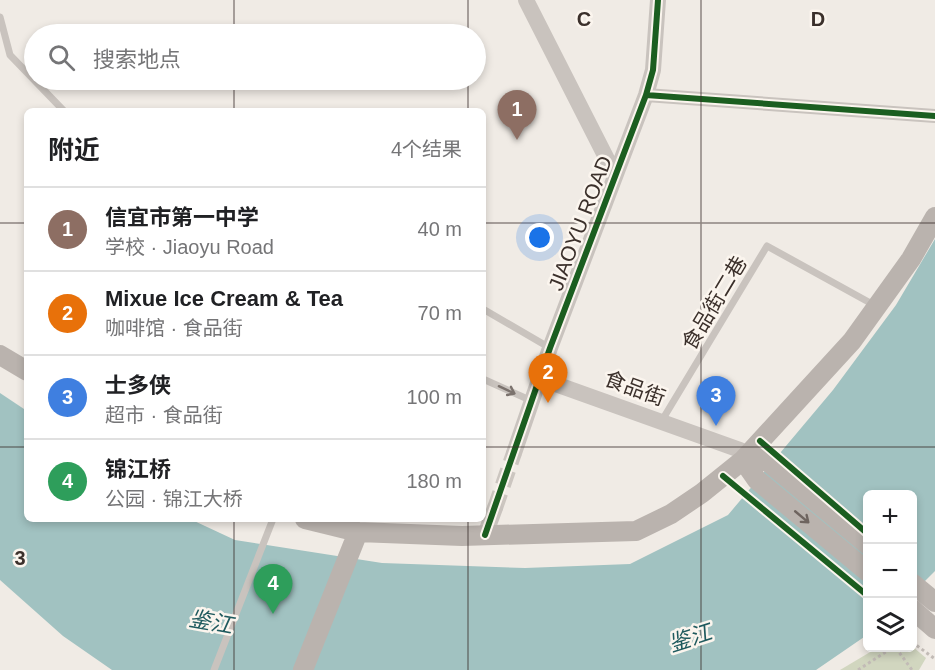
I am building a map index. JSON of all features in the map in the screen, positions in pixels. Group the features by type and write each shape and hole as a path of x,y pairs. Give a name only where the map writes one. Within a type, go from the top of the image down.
{"main road":[{"path":"317,522 358,532 485,536 636,531 671,514 702,493 743,460 852,341 911,258 935,217"},
{"path":"0,355 24,369"},
{"path":"743,460 767,461 866,544"},
{"path":"743,460 757,480 863,569"},
{"path":"303,670 358,532"},
{"path":"917,613 935,629"}],"street":[{"path":"526,0 615,175"},
{"name":"JIAOYU ROAD","path":"514,453 550,348 646,95 653,69 658,0"},
{"path":"646,95 935,116"},
{"name":"食品街","path":"547,381 740,450 743,460 534,394 547,381"},
{"path":"485,536 495,508"}],"lane":[{"path":"0,17 10,55 24,70"},
{"path":"44,90 61,108"},
{"name":"食品街二巷","path":"661,422 767,246 876,306"},
{"path":"486,311 550,348"},
{"path":"486,379 534,394"},
{"path":"214,670 272,522"}],"path":[{"path":"917,646 935,659"},
{"path":"858,670 887,652"},
{"path":"897,652 912,670"}],"green space":[{"path":"917,650 926,658 919,670 840,670 870,652"}],"water":[{"name":"鉴江","path":"935,239 935,571 917,589 917,490 863,490 863,638 816,670 112,670 63,636 0,580 0,393 24,409 24,522 196,522 235,540 382,563 525,568 630,564 728,515 833,390 896,305"}],"tunnel":[{"path":"495,508 514,453"}],"cycle path":[{"path":"485,535 550,348 646,95 653,70 658,0"},
{"path":"646,95 935,116"},
{"path":"760,441 863,530"},
{"path":"723,476 863,592"}],"place":[{"name":"信宜市第一中学","path":"517,140"},
{"name":"Mixue Ice Cream & Tea","path":"548,403"},
{"name":"士多侠","path":"716,426"},
{"name":"锦江桥","path":"273,614"}]}
